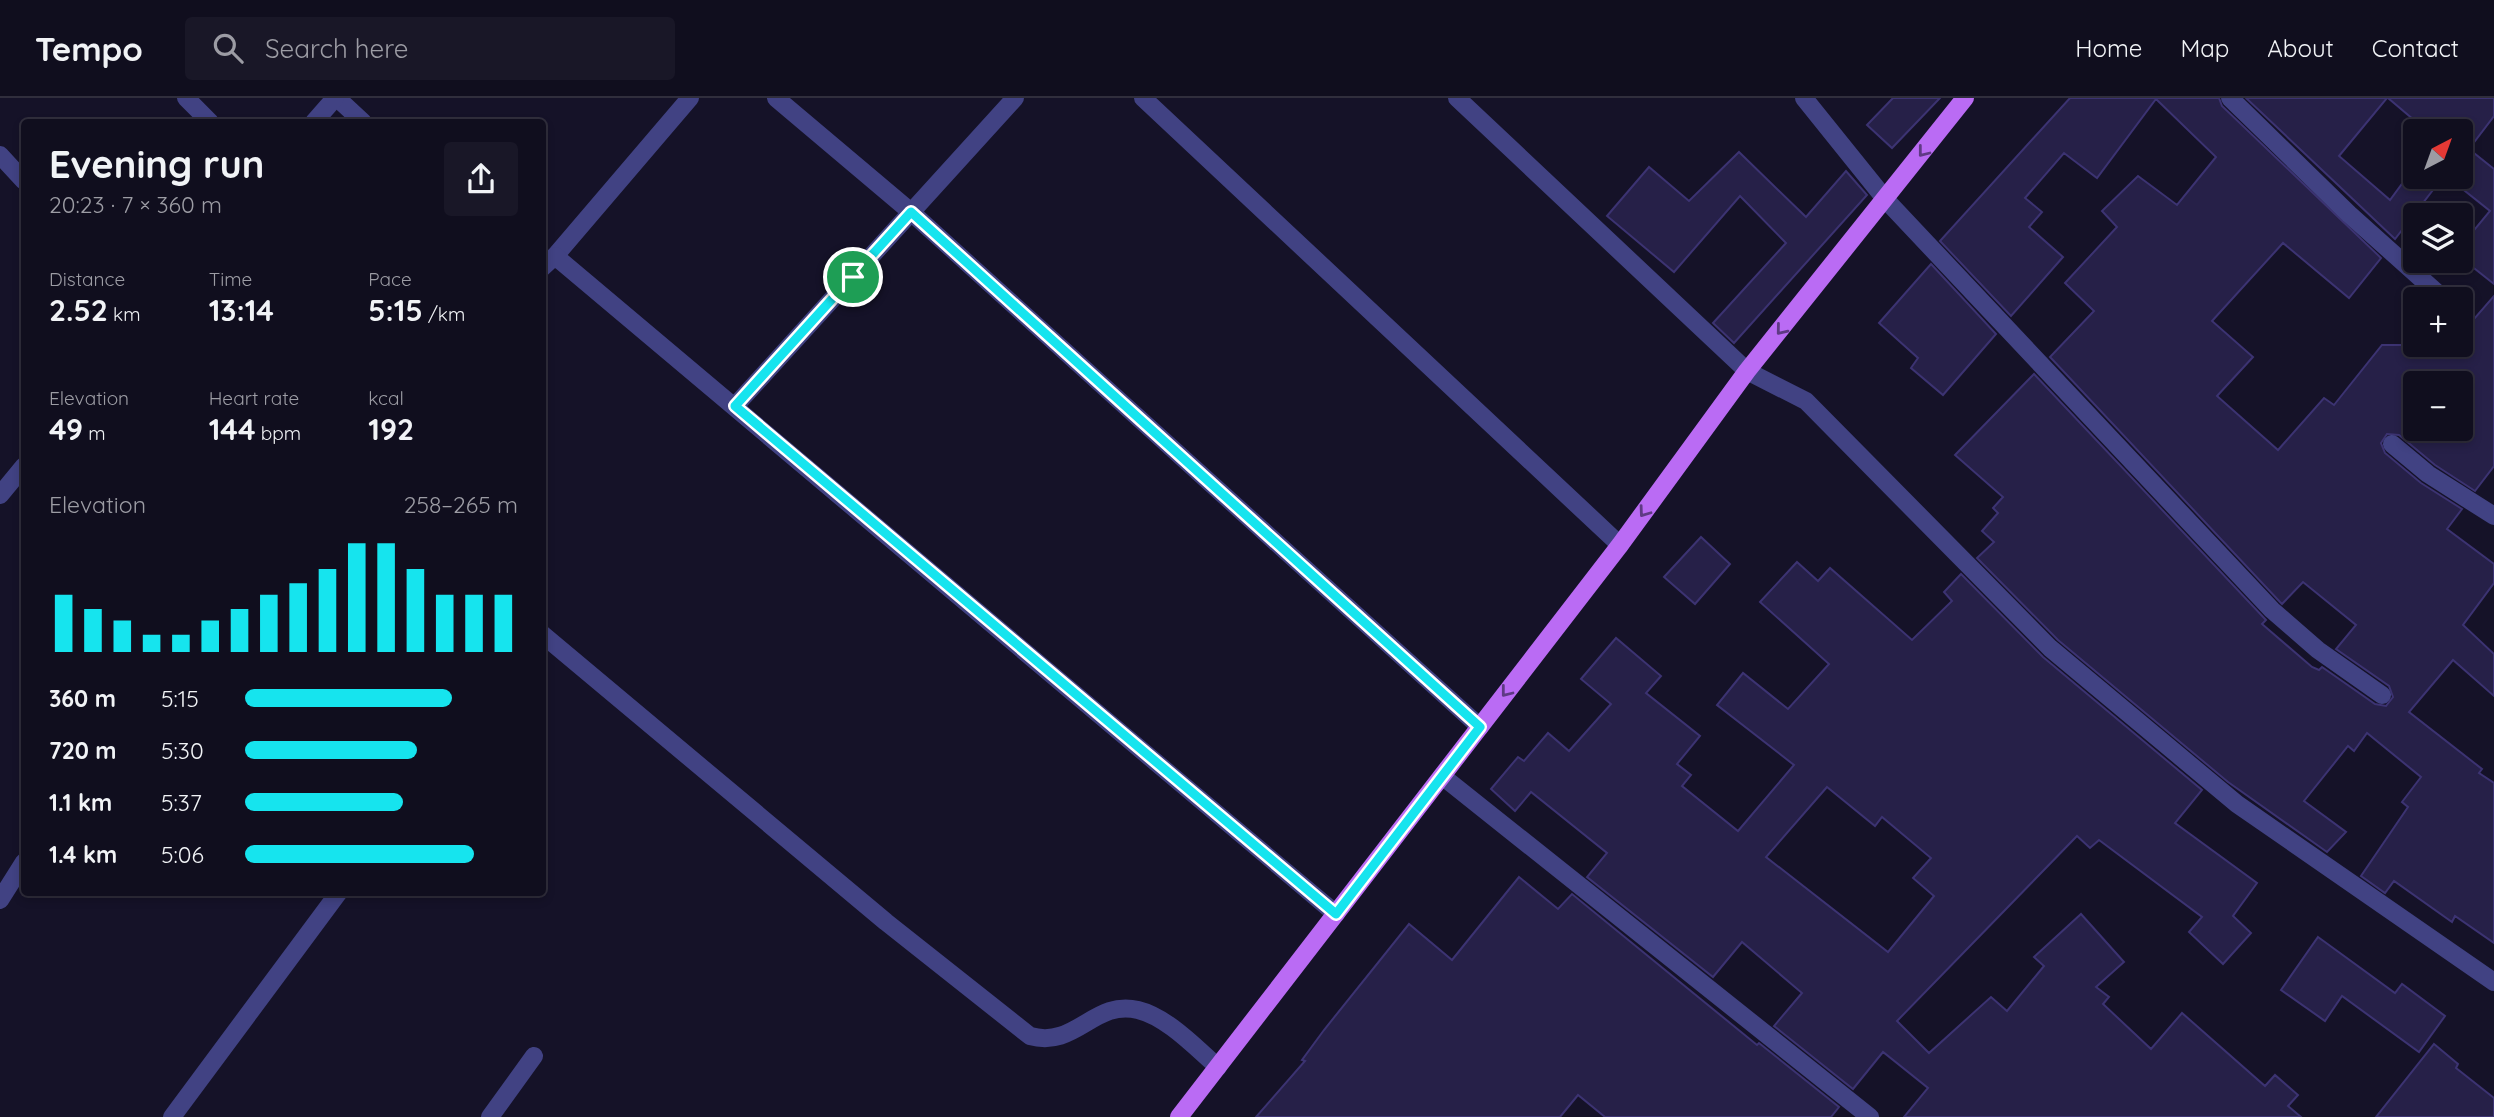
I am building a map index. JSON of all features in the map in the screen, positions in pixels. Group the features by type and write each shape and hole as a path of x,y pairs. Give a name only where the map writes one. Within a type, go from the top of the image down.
{"main road":[{"path":"1179,1117 1620,545 1747,371 1965,98"}],"street":[{"path":"186,98 207,119"},
{"path":"317,119 336,98 360,119"},
{"path":"690,98 549,262 735,406 1336,914"},
{"path":"776,98 911,212 1480,727"},
{"path":"735,406 1015,98"},
{"path":"1143,98 1620,545"},
{"path":"1457,98 1747,371 1806,401 2050,648 2227,795 2494,982"},
{"path":"1804,98 1886,200 2272,610 2318,650 2382,695"},
{"path":"2230,98 2349,214 2431,287"},
{"path":"0,155 21,178"},
{"path":"2392,444 2428,474 2494,516"},
{"path":"0,495 21,470"},
{"path":"546,637 886,922 1030,1035 1048,1041 1064,1036 1105,1013 1121,1008 1140,1010 1164,1024 1218,1067"},
{"path":"1442,776 1870,1117"},
{"path":"0,900 21,867"},
{"path":"172,1117 336,896"},
{"path":"489,1117 534,1056"}],"building":[{"path":"1893,98 1940,98 1892,148 1867,125"},
{"path":"2070,98 2219,98 2222,106 2381,258 2349,298 2283,243 2212,321 2253,357 2217,396 2278,450 2324,398 2334,405 2382,345 2403,345 2403,357 2473,357 2473,320 2494,296 2494,466 2475,491 2435,465 2406,441 2473,441 2473,371 2403,371 2403,438 2399,435 2387,434 2381,443 2385,453 2421,483 2462,509 2447,529 2494,564 2494,583 2463,625 2494,654 2494,696 2453,660 2409,712 2482,769 2479,773 2494,783 2494,943 2455,916 2452,922 2394,881 2385,893 2361,876 2408,807 2402,802 2421,777 2367,733 2354,751 2348,746 2304,801 2346,832 2327,852 2228,782 2058,640 1977,558 1994,542 1982,531 1998,513 1993,508 2003,497 1955,455 2034,374 2266,620 2262,624 2312,667 2319,670 2322,667 2375,704 2386,706 2393,697 2389,686 2336,649 2356,625 2303,582 2282,604 2050,357 2094,311 2065,283 2117,227 2102,211 2138,176 2177,205 2216,157 2156,99 2097,178 2064,153 2025,198 2042,212 2029,227 2063,257 2011,316 1940,241"},
{"path":"2246,98 2387,98 2339,156 2390,200 2403,182 2403,189 2434,189 2423,203 2403,203 2403,229 2395,239"},
{"path":"2388,98 2494,98 2494,116 2473,144 2473,119 2413,119"},
{"path":"1739,152 1806,217 1846,171 1867,195 1734,343 1713,323 1786,243 1740,196 1674,272 1607,216 1649,167 1689,201"},
{"path":"2473,152 2494,169 2494,284 2473,267 2473,231 2490,211 2462,189 2473,189"},
{"path":"1931,264 1996,334 1943,395 1911,368 1918,358 1879,323"},
{"path":"1701,537 1730,564 1695,604 1664,577"},
{"path":"1797,562 1818,581 1830,568 1912,640 1952,601 1944,592 1961,574 2043,657 2202,790 2175,823 2257,883 2233,916 2251,933 2223,964 2189,932 2202,917 2099,840 2090,848 2077,836 1897,1021 1929,1053 1991,997 2007,1011 2044,966 2034,957 2081,914 2124,962 2096,987 2109,997 2103,1004 2151,1049 2182,1013 2265,1086 2275,1075 2298,1095 2288,1106 2301,1117 1904,1117 1928,1088 1883,1052 1853,1089 1774,1026 1802,993 1742,942 1713,977 1587,877 1607,853 1531,792 1515,811 1491,789 1518,757 1524,761 1548,733 1569,751 1611,704 1581,679 1616,638 1661,676 1646,693 1700,736 1677,764 1691,775 1682,786 1738,831 1794,765 1717,705 1743,673 1788,709 1829,664 1760,602","holes":["1827,787 1875,826 1882,817 1931,858 1913,878 1934,896 1888,952 1766,857"]},
{"path":"1519,877 1558,909 1572,894 1757,1045 1759,1043 1839,1107 1831,1117 1605,1117 1578,1095 1560,1117 1256,1117 1305,1061 1302,1060 1324,1030 1409,924 1452,960"},
{"path":"2318,937 2395,993 2402,984 2445,1016 2419,1052 2342,996 2325,1021 2281,990"},
{"path":"2434,1044 2458,1064 2456,1068 2494,1098 2494,1117 2376,1117"}],"route":[{"path":"911,212 1480,727 1336,914 735,406 853,277 911,212"}]}
